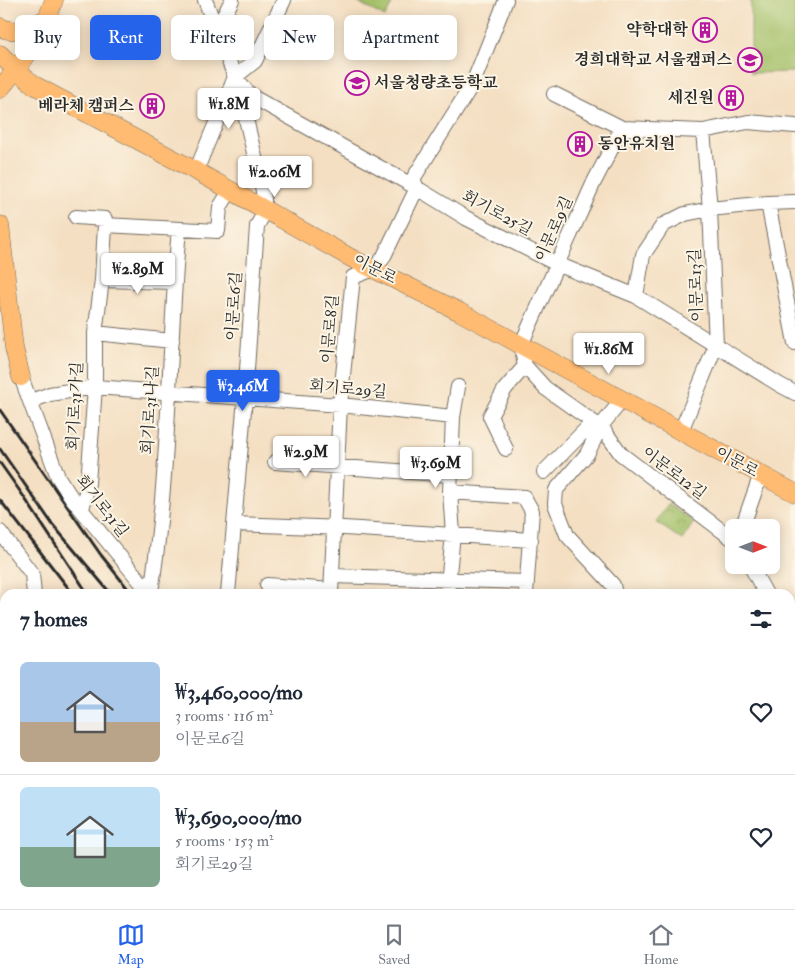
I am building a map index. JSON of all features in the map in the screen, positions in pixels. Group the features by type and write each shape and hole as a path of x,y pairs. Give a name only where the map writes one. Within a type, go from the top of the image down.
{"main road":[{"path":"49,15 54,0"},
{"path":"0,27 8,31 15,31"},
{"name":"이문로","path":"0,54 34,85 196,171 374,270 460,312 795,492"},
{"path":"0,88 24,60"},
{"path":"0,225 14,348 21,377"}],"street":[{"name":"회기로25길","path":"205,0 210,15"},
{"path":"224,15 232,0"},
{"path":"196,171 235,77 255,61 284,0"},
{"path":"374,270 383,258 417,188 413,179 473,83 506,0"},
{"name":"회기로25길","path":"228,60 235,77 251,96 417,188 466,218 557,264 636,296 795,393"},
{"path":"554,94 622,128 703,131 748,122 795,126"},
{"path":"251,96 242,102 264,191 265,211"},
{"name":"이문로9길","path":"521,345 544,298 557,264 594,182 622,128"},
{"name":"이문로13길","path":"681,431 716,345 710,209 703,131"},
{"path":"76,217 105,219 105,225 218,232 220,207 230,191"},
{"path":"636,296 643,255 663,225 685,214 710,209 795,202"},
{"path":"768,203 795,343"},
{"name":"이문로6길","path":"228,589 245,398 257,226 265,211"},
{"name":"회기로31가길","path":"82,510 88,483 95,387 95,333 102,280 105,225"},
{"name":"회기로31나길","path":"152,589 161,500 179,229"},
{"name":"이문로8길","path":"331,587 340,405 353,277 374,270"},
{"path":"102,280 174,282"},
{"path":"95,333 172,341"},
{"path":"506,449 490,416 505,389 525,366 521,345"},
{"name":"이문로12길","path":"525,366 545,388 597,424 621,454 725,533"},
{"name":"회기로31길","path":"21,377 58,477 82,510 147,589"},
{"name":"회기로29길","path":"31,401 50,394 95,387 340,405 453,417"},
{"path":"447,587 453,534 450,492 453,417 458,387"},
{"path":"544,472 622,400"},
{"path":"597,424 587,454 556,490 554,504 563,530 614,589"},
{"path":"275,462 451,475"},
{"path":"745,519 761,474"},
{"path":"266,585 526,588 532,511 524,497 450,492"},
{"path":"234,524 453,534 530,540"},
{"path":"0,532 32,574 34,589"},
{"path":"755,574 763,589"}],"green space":[{"path":"353,0 394,0 386,15 381,15"},
{"path":"751,0 795,0 795,72 751,73"},
{"path":"668,504 694,522 682,540 656,522"}],"railway":[{"path":"0,410 101,555 128,589"},
{"path":"0,449 53,525 107,589"},
{"path":"0,463 85,589"},
{"path":"0,500 69,589"}],"place":[{"name":"약학대학","path":"705,30"},
{"name":"경희대학교 서울캠퍼스","path":"750,60"},
{"name":"서울청량초등학교","path":"357,83"},
{"name":"세진원","path":"731,98"},
{"name":"베라체 캠퍼스","path":"152,106"},
{"name":"동안유치원","path":"580,144"}]}
